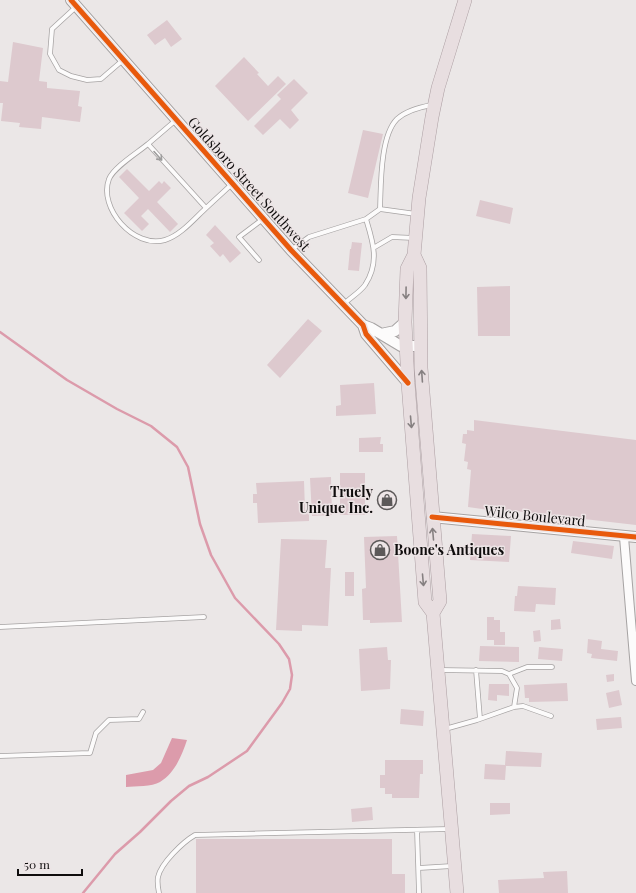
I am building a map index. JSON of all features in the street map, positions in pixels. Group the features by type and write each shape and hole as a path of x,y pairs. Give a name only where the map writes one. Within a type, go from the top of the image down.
{"highway":[{"path":"457,893 433,613 425,602 408,383 405,322 407,269 414,255 417,214 426,143 435,104 465,0"},
{"path":"414,255 420,268 420,346 432,517 440,601 433,613"}],"street":[{"name":"Goldsboro Street Southwest","path":"73,3 263,219 363,325 366,334 408,383"},
{"path":"381,334 395,331 405,322"},
{"name":"Goldsboro Street Southwest","path":"363,325 371,328 399,345 420,346"},
{"name":"Wilco Boulevard","path":"432,517 636,537"},
{"path":"624,537 636,681"}],"lane":[{"path":"73,3 52,29 50,54 59,70 71,76 87,80 101,79 123,60"},
{"path":"380,209 383,162 390,129 398,118 415,108 435,104"},
{"path":"176,120 115,170 109,178 107,189 109,202 115,217 135,235 143,239 164,240 181,231 232,184"},
{"path":"148,144 206,208"},
{"path":"291,250 309,237 366,219 380,209 417,214"},
{"path":"259,260 239,238 263,219"},
{"path":"343,304 365,286 372,267 375,247 366,219"},
{"path":"375,247 392,237 415,238"},
{"path":"0,627 204,617"},
{"path":"509,674 527,667 552,667"},
{"path":"438,670 502,671 509,674 517,688 514,707"},
{"path":"476,670 480,719"},
{"path":"442,730 514,707 523,706 551,716"},
{"path":"0,756 90,753 96,733 109,720 139,719 143,712"},
{"path":"159,893 158,878 162,867 187,840 195,835 452,828"},
{"path":"417,830 419,893"},
{"path":"418,868 455,866"}],"shaded area":[{"path":"172,738 187,740 180,758 170,774 157,784 126,787 126,775 153,770 161,763"}],"building":[{"path":"167,20 182,39 171,47 165,38 155,45 147,35"},
{"path":"13,42 43,48 39,81 47,82 47,88 80,91 78,106 82,107 80,122 42,117 41,129 19,127 20,123 1,121 3,103 0,103 0,81 8,82"},
{"path":"244,57 259,73 257,74 268,86 278,76 286,84 248,121 215,86"},
{"path":"294,79 308,93 291,110 299,120 290,129 280,119 263,135 254,126 281,99 277,95"},
{"path":"363,130 383,134 368,198 348,193"},
{"path":"127,169 149,191 159,181 162,184 164,181 171,188 157,202 178,224 170,232 148,209 141,216 149,224 142,231 124,213 139,198 119,177"},
{"path":"480,200 513,208 510,224 476,216"},
{"path":"215,225 241,253 230,263 223,254 220,257 210,246 214,243 206,235"},
{"path":"352,242 362,243 359,271 348,270"},
{"path":"510,286 510,336 478,336 477,287"},
{"path":"308,319 322,331 280,378 267,365"},
{"path":"374,383 376,414 336,416 336,406 341,405 340,385"},
{"path":"474,420 636,440 636,525 515,511 497,513 496,511 468,507 471,470 467,469 468,462 464,461 466,444 462,443 463,434 467,434 467,430 474,431"},
{"path":"381,437 380,444 383,444 383,452 359,452 359,438"},
{"path":"340,473 365,473 365,515 340,515"},
{"path":"331,477 332,515 312,516 310,478"},
{"path":"304,481 305,510 309,510 309,521 258,523 257,503 253,503 253,494 257,494 256,483"},
{"path":"380,494 392,494 392,508 381,508"},
{"path":"472,534 511,536 509,562 470,560"},
{"path":"397,536 402,622 370,623 370,620 363,620 362,589 366,588 364,537"},
{"path":"281,539 327,540 325,568 331,568 328,626 302,625 302,631 276,630"},
{"path":"573,541 614,546 612,559 571,553"},
{"path":"345,572 354,572 354,596 345,596"},
{"path":"518,586 556,588 555,605 536,604 535,612 514,611 515,596 517,596"},
{"path":"487,617 494,617 494,620 500,620 500,632 505,632 505,645 494,645 494,640 487,640"},
{"path":"560,619 561,629 551,630 551,620"},
{"path":"540,630 541,641 534,642 533,631"},
{"path":"588,639 602,641 601,649 618,651 617,661 591,658 592,654 587,653"},
{"path":"480,646 519,647 519,662 479,661"},
{"path":"387,647 388,660 391,660 390,689 361,691 359,649"},
{"path":"539,647 563,649 562,661 538,659"},
{"path":"614,674 614,681 607,682 606,675"},
{"path":"567,683 568,701 529,702 529,698 525,698 524,685"},
{"path":"489,684 509,684 509,696 497,695 497,701 488,700"},
{"path":"619,690 622,705 609,708 606,693"},
{"path":"401,709 424,711 423,726 400,724"},
{"path":"621,717 622,728 597,730 596,719"},
{"path":"506,751 542,753 541,767 506,766 505,780 484,779 485,764 505,765"},
{"path":"385,760 423,760 423,774 420,774 419,798 392,798 392,794 385,794 385,788 380,788 380,775 385,775"},
{"path":"490,803 510,803 510,814 490,815"},
{"path":"372,807 373,820 352,822 351,809"},
{"path":"196,839 392,839 392,874 405,874 405,893 196,893"},
{"path":"567,871 568,893 499,893 498,880 544,878 543,872"}],"waterway":[{"path":"0,332 67,380 117,409 151,426 177,447 188,467 200,524 211,555 235,598 279,644 289,659 292,675 290,689 282,703 247,751 208,777 189,786 171,801 140,832 115,854 83,893"}],"cycle path":[{"path":"71,0 291,250 363,325 366,334 408,383"},
{"path":"432,517 636,537"}],"place":[{"name":"Truely Unique Inc.","path":"387,500"},
{"name":"Boone's Antiques","path":"380,550"}]}
